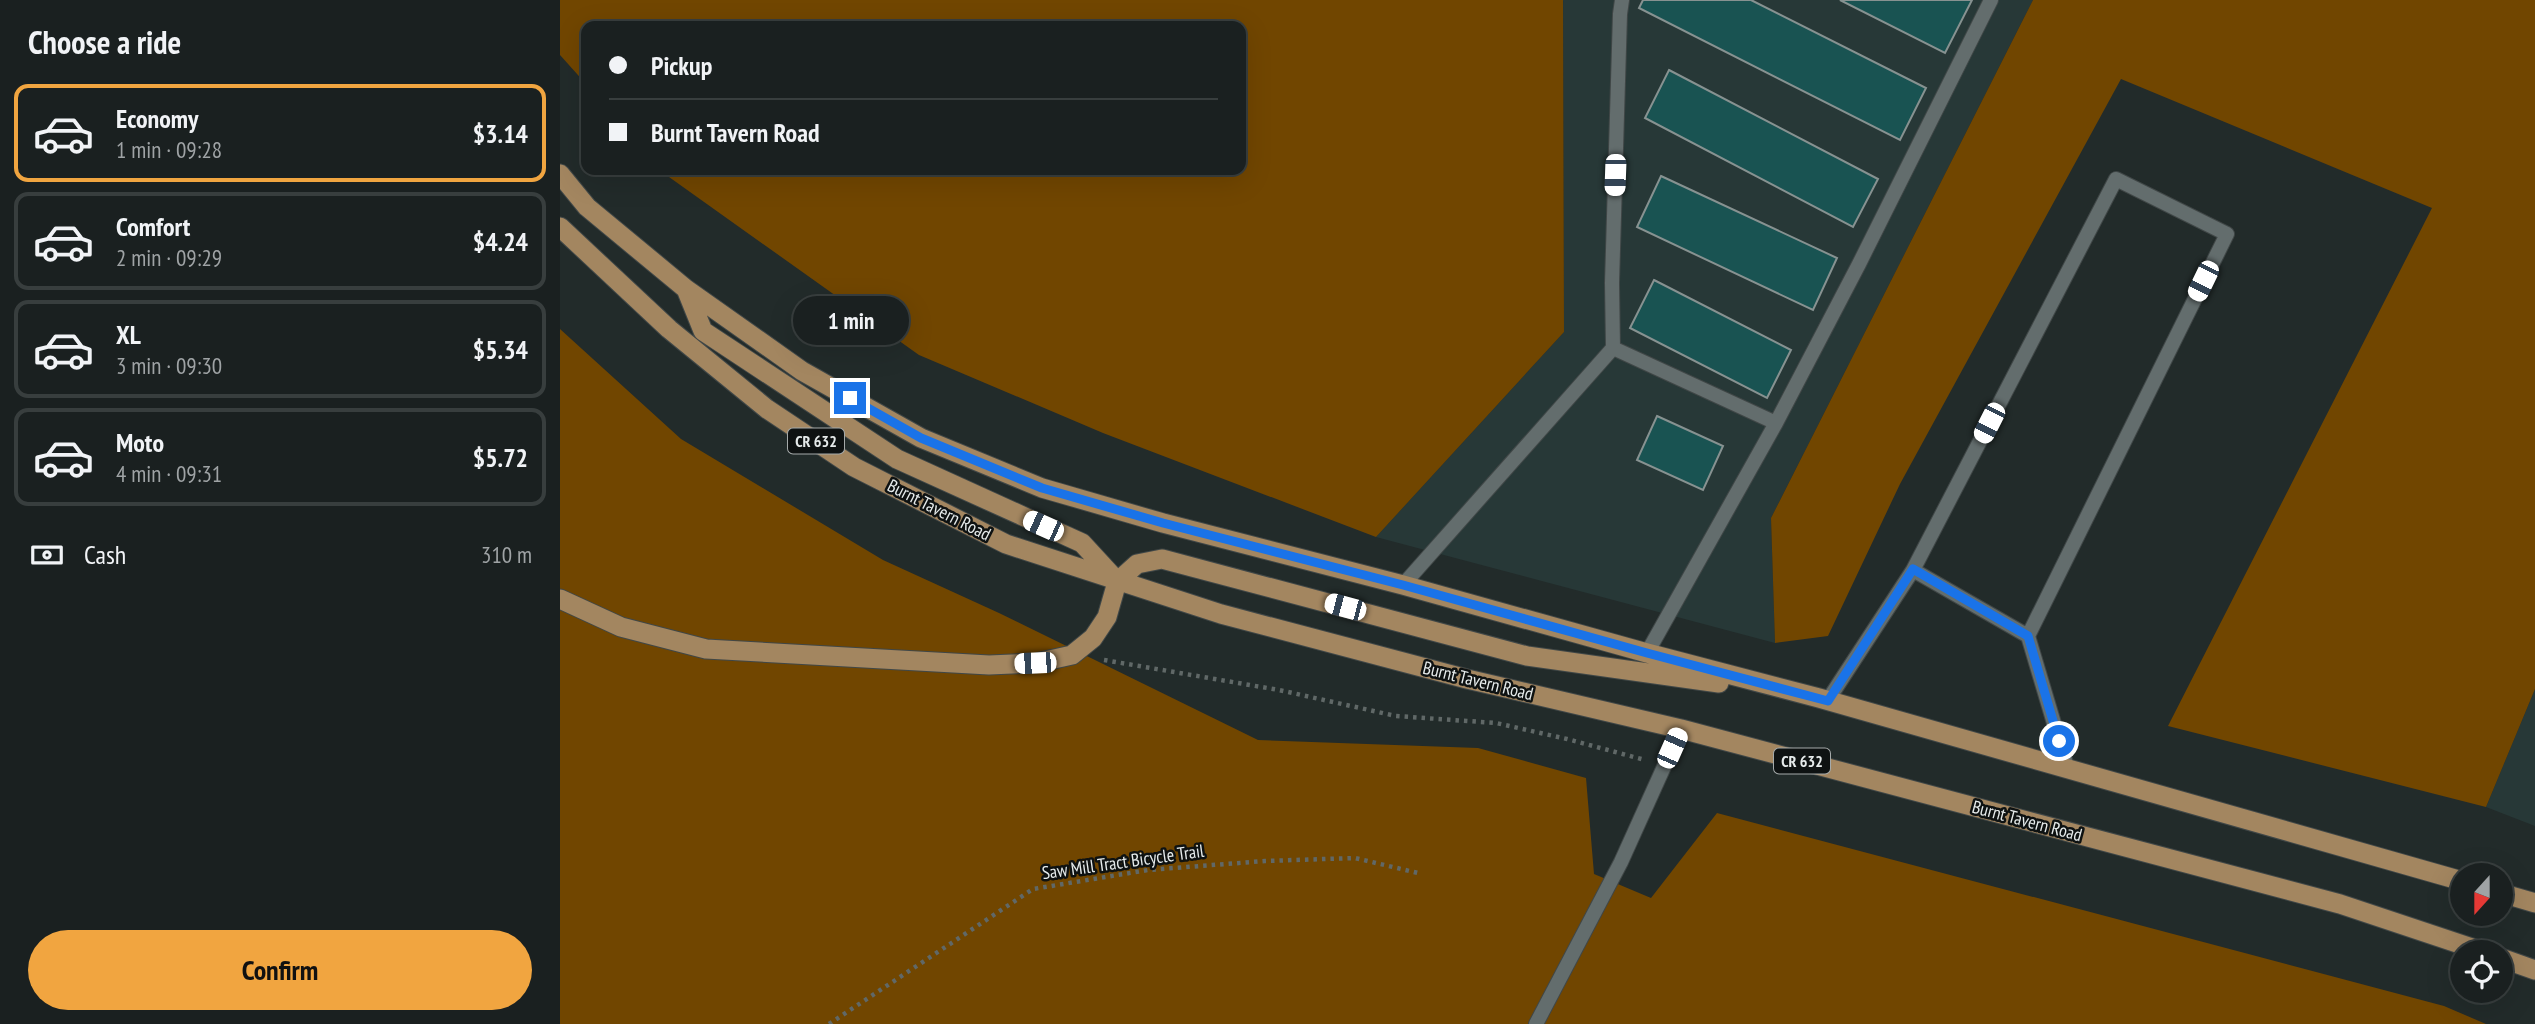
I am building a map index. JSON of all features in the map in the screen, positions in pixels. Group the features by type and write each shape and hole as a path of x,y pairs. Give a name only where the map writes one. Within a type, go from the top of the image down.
{"main road":[{"path":"560,174 587,206 686,289 802,372 921,438 1042,488 1163,523 1824,699 2450,878"},
{"name":"Burnt Tavern Road","path":"560,227 669,329 767,409 854,467 1006,544 1222,614 1466,679 1681,729 2340,904 2450,941"},
{"path":"686,289 703,331 897,459 1082,543 1117,582"},
{"path":"560,599 621,627 706,649 989,665 1035,663 1072,655 1093,638 1107,617 1117,582 1137,564 1162,559 1527,656 1824,699"},
{"path":"2513,897 2535,903"},
{"path":"2513,962 2535,970"}],"lane":[{"path":"1403,585 1613,348 1612,283 1622,0"},
{"path":"1647,653 1776,423 1866,252 1991,0"},
{"path":"1824,699 1913,569 2116,179 2227,234 2028,636 2067,767"},
{"path":"1613,348 1776,423"},
{"path":"1913,569 2028,636"},
{"path":"1536,1024 1621,862 1681,729"}],"path":[{"path":"1072,655 1279,690 1396,716 1496,723 1567,738 1664,767"},
{"name":"Saw Mill Tract Bicycle Trail","path":"829,1024 1033,889 1148,870 1265,861 1354,858 1418,873"}],"shaded area":[{"path":"560,0 1563,0 1564,332 1376,537 1103,433 919,355 667,175 1246,175 1246,21 581,21 581,78 560,55"},
{"path":"1563,0 2033,0 1771,518 1775,643 1376,537 1564,332"},
{"path":"2033,0 2535,0 2535,689 2486,807 2168,726 2432,208 2121,79 1900,484 1828,636 1775,643 1771,518"},
{"path":"560,329 681,439 883,560 999,613 1258,740 1478,748 1586,778 1594,874 1651,898 1717,813 2444,1006 2486,1024 560,1024"},
{"path":"2535,689 2535,826 2486,807"}],"building":[{"path":"1643,0 1751,0 1926,88 1900,140 1639,8"},
{"path":"1840,0 1972,0 1945,53"},
{"path":"1669,70 1878,179 1853,227 1645,118"},
{"path":"1661,176 1837,258 1813,310 1637,227"},
{"path":"1654,280 1791,350 1767,398 1630,328"},
{"path":"1657,416 1723,446 1703,490 1637,460"}],"route":[{"path":"850,398 921,438 1042,488 1163,523 1403,585 1828,701 1913,569 2028,636 2059,741"}]}
